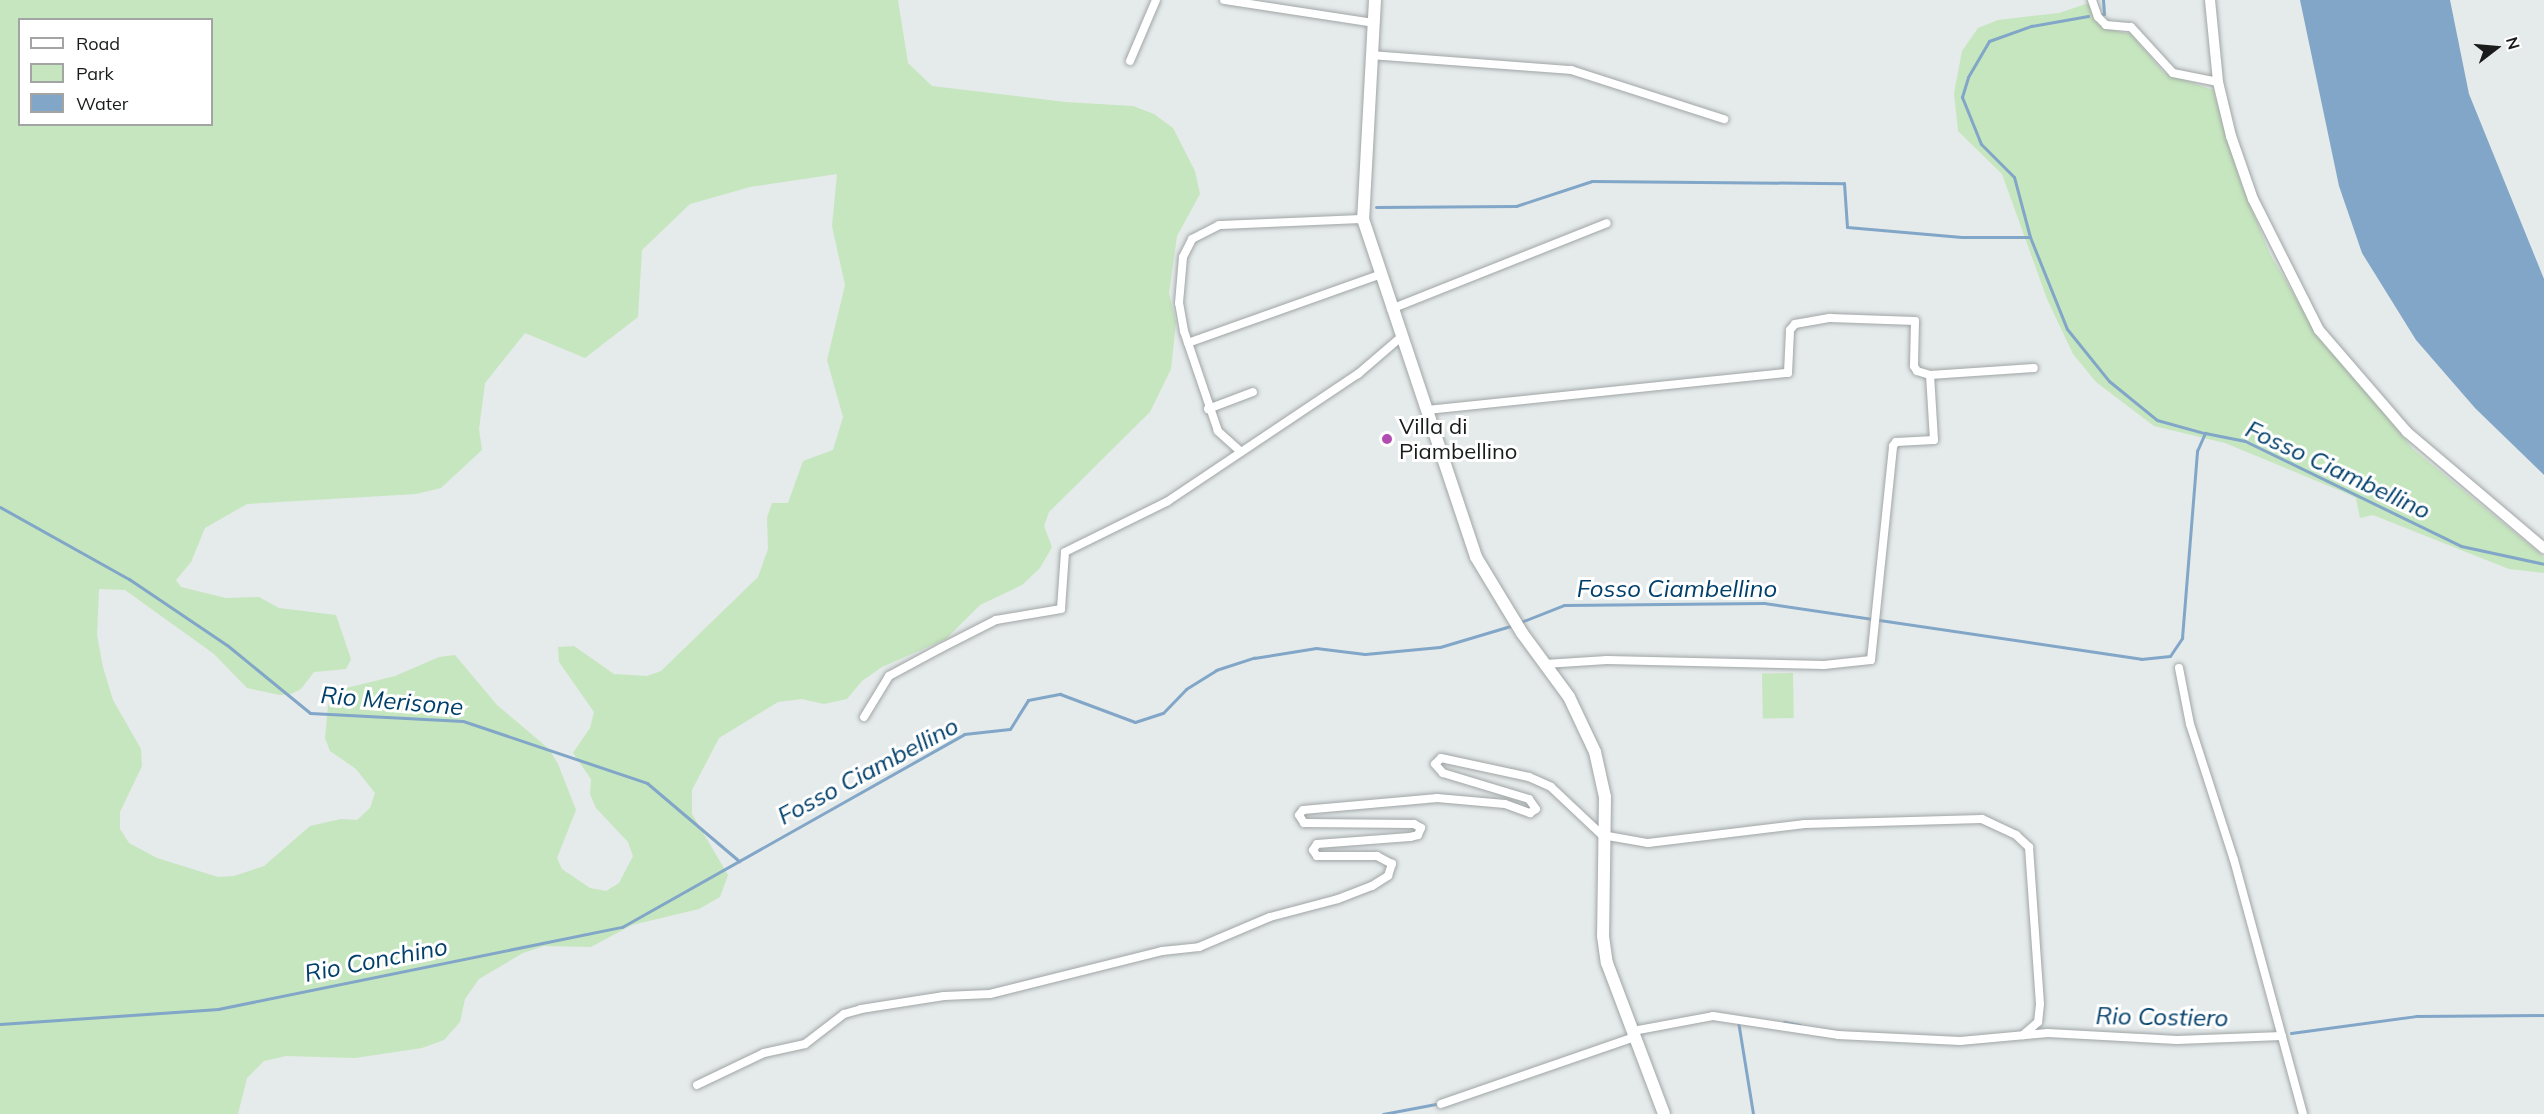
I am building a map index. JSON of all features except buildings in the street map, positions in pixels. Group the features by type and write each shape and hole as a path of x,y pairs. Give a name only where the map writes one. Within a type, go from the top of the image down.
{"main road":[{"path":"1375,0 1363,219 1379,275 1476,557 1516,624 1569,697 1595,752 1605,797 1603,936 1607,963 1665,1114"}],"street":[{"path":"1130,61 1156,0"},
{"path":"1224,0 1374,23"},
{"path":"2092,0 2098,17 2106,25 2131,27 2174,73 2218,81"},
{"path":"2210,0 2218,81 2231,136 2253,199 2319,330 2407,432 2544,548"},
{"path":"1371,56 1571,70 1724,119"},
{"path":"1240,451 1218,431 1188,343 1179,303 1183,257 1192,239 1209,229 1241,223 1363,219"},
{"path":"1391,309 1607,223"},
{"path":"1188,343 1379,275"},
{"path":"1427,410 1788,373 1790,330 1795,324 1830,318 1915,321 1914,366 1917,371 1930,375 2034,368"},
{"path":"864,717 890,676 941,648 996,620 1061,609 1065,552 1168,501 1358,374 1401,337"},
{"path":"1545,664 1618,660 1865,664 1871,660 1893,446 1896,442 1934,440 1930,375"},
{"path":"1209,409 1253,392"},
{"path":"2179,668 2190,723 2234,860 2303,1114"},
{"path":"697,1085 764,1053 805,1044 844,1014 861,1009 944,996 990,994 1162,951 1199,947 1270,917 1338,899 1388,876 1392,864 1377,856 1317,856 1313,850 1317,844 1410,837 1418,835 1421,828 1414,824 1304,823 1299,814 1303,810 1437,798 1505,804 1530,813 1536,809 1529,799 1443,773 1435,764 1441,758 1529,777 1551,787 1606,837 1648,843 1805,824 1982,819 2016,836 2029,847 2040,1004 2038,1022 2023,1035"},
{"path":"1441,1104 1634,1034 1713,1016 1860,1037 1960,1041 2048,1033 2195,1040 2282,1036"}],"green space":[{"path":"0,0 898,0 908,63 932,86 1065,102 1133,106 1154,114 1173,128 1195,171 1200,194 1177,236 1169,293 1176,322 1171,369 1150,412 1049,512 1044,526 1052,547 1040,568 1022,585 980,605 946,639 882,667 862,681 847,699 824,704 802,699 778,702 719,738 692,790 692,814 728,875 720,897 699,909 632,925 591,947 544,946 523,953 479,979 465,999 460,1022 444,1040 422,1048 355,1058 286,1056 264,1061 247,1078 238,1114 0,1114","holes":["837,174 832,226 845,285 827,360 843,417 833,450 803,461 788,503 772,503 767,518 768,549 758,577 661,671 647,676 614,674 574,646 558,647 559,662 594,712 590,728 573,753 591,779 590,794 596,808 628,842 633,856 619,883 606,891 590,888 562,869 557,858 576,810 558,764 549,749 497,705 455,655 439,657 395,676 334,691 328,706 325,738 330,751 356,769 375,793 370,808 357,820 341,819 310,826 264,866 234,876 218,877 157,858 129,843 120,829 120,812 142,766 141,749 113,700 103,667 97,635 99,589 125,590 214,654 247,688 280,695 291,694 301,689 314,672 346,669 351,659 336,615 279,608 259,597 226,598 181,587 176,580 191,562 205,528 247,504 416,494 441,488 482,450 479,429 485,383 525,333 585,358 638,317 642,250 690,204 750,187"]},
{"path":"2089,3 2102,28 2131,34 2164,73 2213,90 2241,183 2270,254 2310,322 2413,449 2544,557 2544,573 2509,569 2373,515 2360,518 2356,498 2348,494 2225,443 2154,426 2096,382 2073,354 2047,299 2002,174 1958,131 1954,93 1962,51 1978,28 1998,20 2059,13"},
{"path":"1793,673 1794,718 1763,719 1762,674"}],"water":[{"path":"2300,0 2450,0 2469,94 2544,279 2544,475 2475,408 2416,340 2362,253 2339,186"}],"waterway":[{"path":"2098,15 2104,14 2103,0"},
{"path":"2030,237 2014,177 1981,144 1962,97 1968,77 1989,41 2031,26 2088,16"},
{"path":"1376,207 1516,206 1592,181 1844,183 1847,227 1962,237 2030,237 2067,329 2109,381 2157,420 2204,433"},
{"name":"Fosso Ciambellino","path":"1521,622 1564,605 1764,603 2141,659 2170,656 2182,638 2197,451 2205,433 2245,441 2461,546 2544,564"},
{"name":"Rio Merisone","path":"0,507 129,579 227,645 310,713 463,721 647,783 739,861"},
{"name":"Fosso Ciambellino","path":"0,1024 218,1009 622,927 964,734 1010,729 1028,700 1060,694 1135,722 1163,713 1186,689 1216,670 1254,658 1316,648 1365,654 1440,647 1514,625"},
{"path":"2291,1033 2416,1016 2544,1015"},
{"path":"1738,1021 1753,1114"},
{"name":"Rio Costiero","path":"1784,1022 1800,1025"},
{"name":"Rio Costiero","path":"1383,1114 1441,1103"}],"place":[{"name":"Villa di Piambellino","path":"1387,439"}],"water label":[{"name":"Rio Conchino","path":"376,960"}]}
